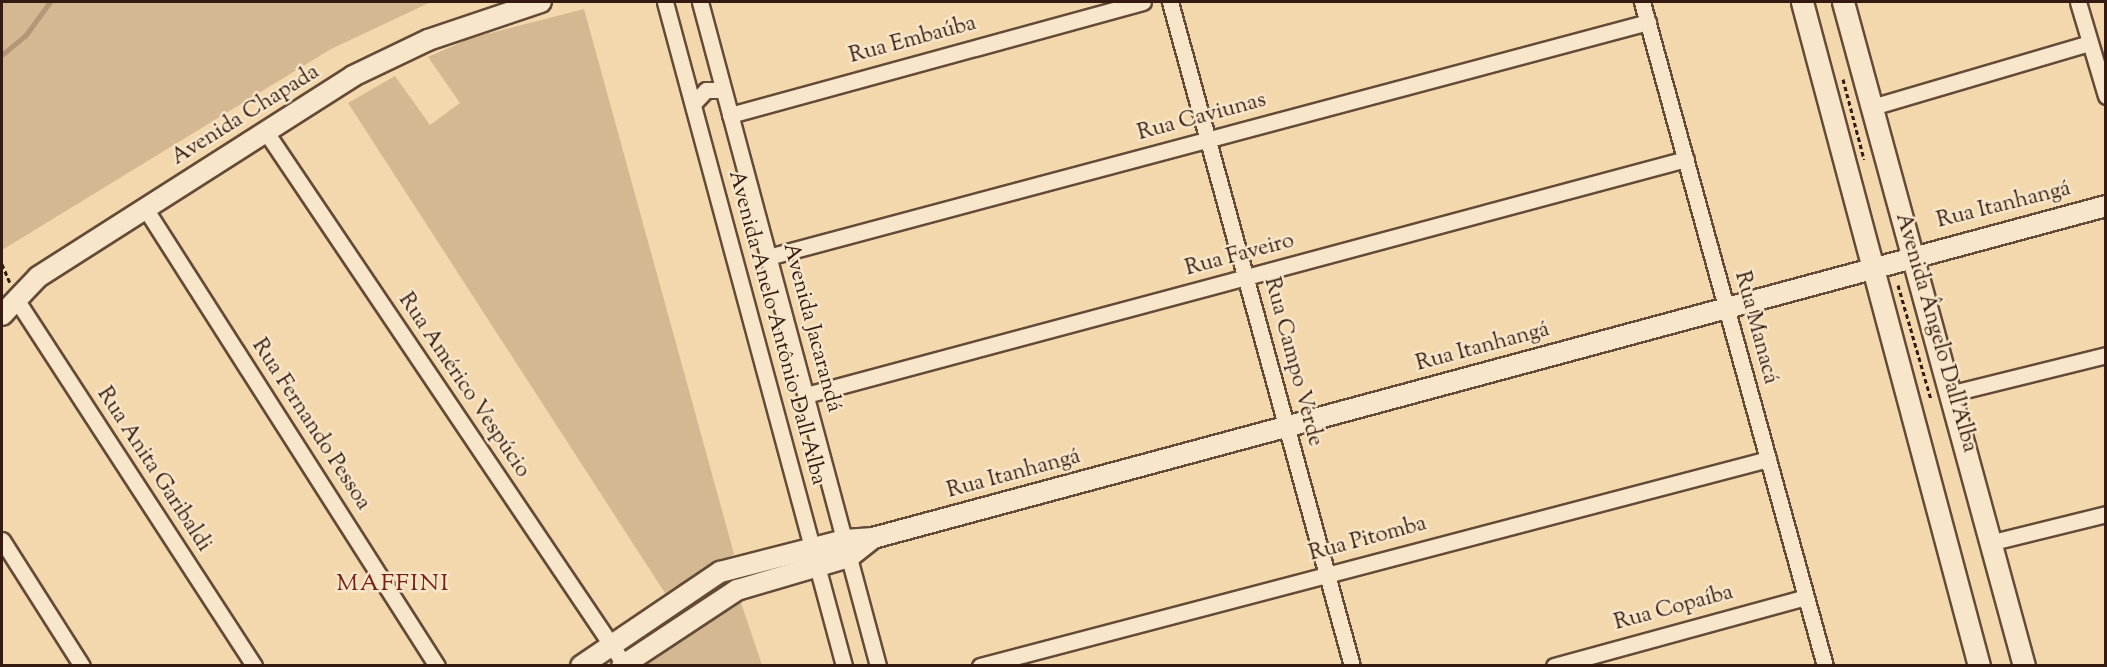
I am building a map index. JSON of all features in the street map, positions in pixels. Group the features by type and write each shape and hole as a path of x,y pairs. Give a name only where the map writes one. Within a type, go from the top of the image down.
{"main road":[{"name":"Avenida Ângelo Dall'Alba","path":"1802,2 1979,666"},
{"name":"Avenida Ângelo Dall'Alba","path":"1843,2 1912,254 1953,393 2024,666"}],"street":[{"name":"Avenida Chapada","path":"2,315 38,277 353,76 428,40 541,2"},
{"name":"Avenida Anelo Antônio Dall Alba","path":"664,2 844,666"},
{"name":"Avenida Jacarandá","path":"700,2 878,666"},
{"name":"Rua Embaúba","path":"730,115 1143,2"},
{"name":"Rua Campo Verde","path":"1170,2 1352,666"},
{"name":"Rua Manacá","path":"1642,2 1825,666"},
{"path":"2078,2 2106,96"},
{"name":"Rua Caviunas","path":"768,257 1648,22"},
{"path":"1872,107 2090,43"},
{"path":"693,104 706,90 723,90"},
{"name":"Rua Américo Vespúcio","path":"266,132 623,665"},
{"name":"Rua Faveiro","path":"806,395 1686,159"},
{"name":"Rua Itanhangá","path":"580,666 720,572 814,557 847,549 873,538 1286,424 1727,308 1872,268 1912,254 2106,206"},
{"name":"Rua Fernando Pessoa","path":"145,208 437,666"},
{"name":"Rua Anita Garibaldi","path":"16,299 254,666"},
{"path":"1953,393 2106,355"},
{"name":"Rua Pitomba","path":"980,666 1768,459"},
{"path":"1993,542 2106,514"},
{"path":"2,540 82,666"},
{"name":"Rua Itanhangá","path":"623,665 737,590 814,557"},
{"name":"Rua Copaíba","path":"1554,666 1806,597"}],"shaded area":[{"path":"2,2 431,2 331,49 2,250"},
{"path":"584,9 734,554 665,593 348,103 395,76 430,125 460,103 428,57 471,38"},
{"path":"740,600 762,665 643,665"}],"waterway":[{"path":"2,55 25,36 50,2"}],"district":[{"name":"MAFFINI","path":"393,585"}]}
